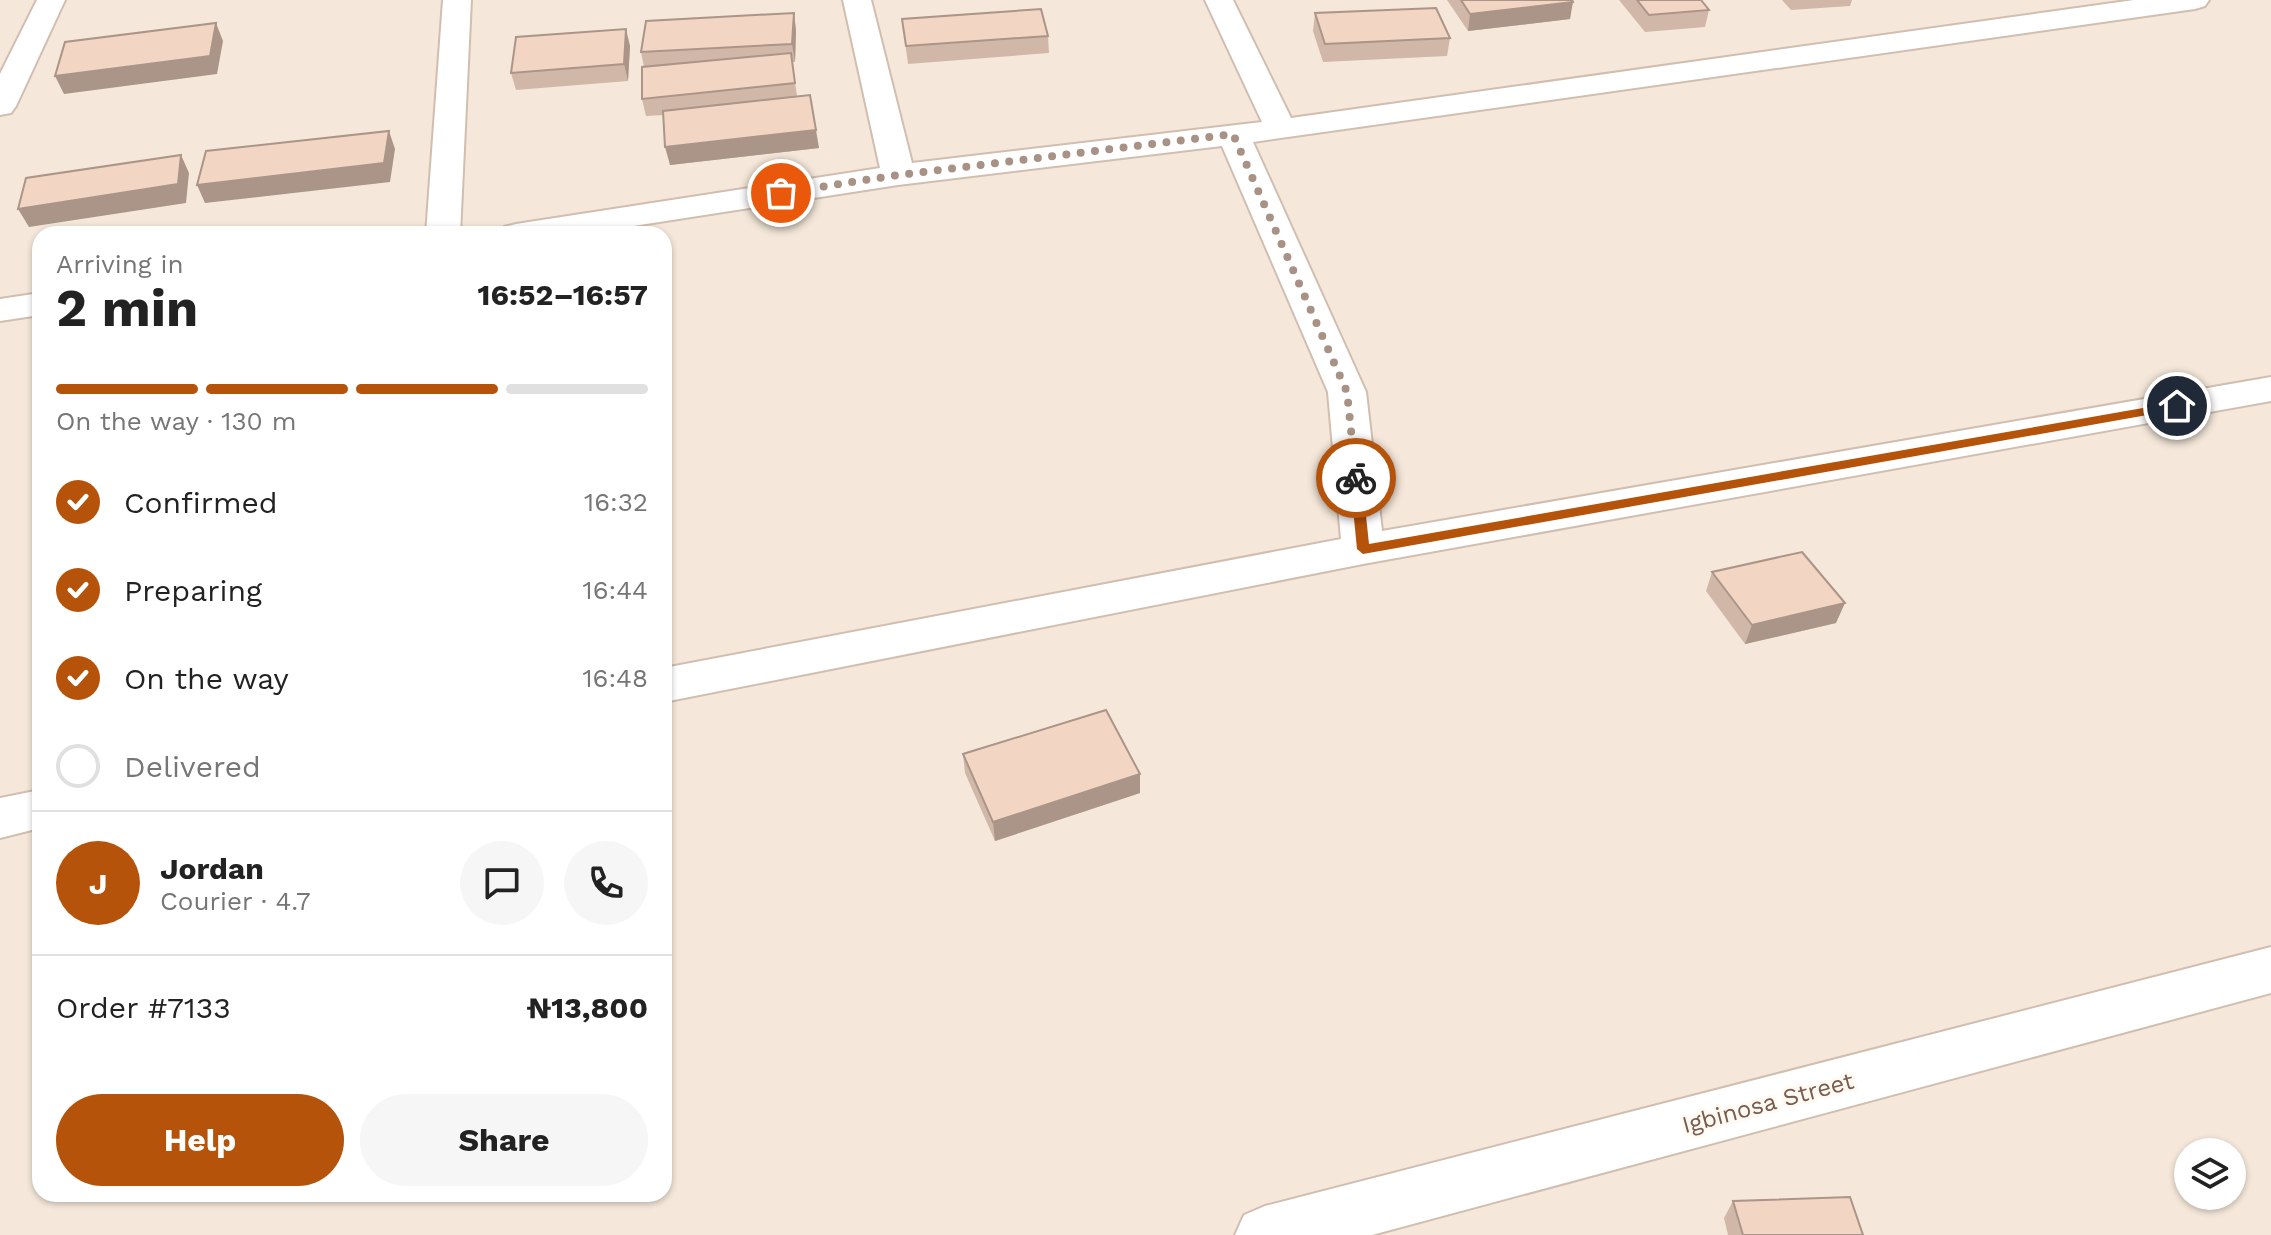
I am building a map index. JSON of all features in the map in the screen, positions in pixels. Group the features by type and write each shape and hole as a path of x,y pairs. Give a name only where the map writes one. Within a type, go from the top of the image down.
{"street":[{"path":"0,106 51,0"},
{"path":"443,226 457,0"},
{"path":"857,0 898,175"},
{"path":"1219,0 1281,129"},
{"path":"568,226 898,175 1281,129 2106,10 2195,0"},
{"path":"1233,134 1347,392 1363,549"},
{"path":"0,310 32,305"},
{"path":"672,683 1363,549 2271,389"},
{"path":"0,818 32,811"},
{"name":"Igbinosa Street","path":"1265,1235 2271,970"}],"shaded area":[{"path":"0,0 2271,0 2271,1235 0,1235"}],"building":[{"path":"1461,0 1572,0 1573,2 1470,14"},
{"path":"1637,0 1701,0 1709,10 1649,15"},
{"path":"1436,8 1450,38 1325,44 1315,13"},
{"path":"1041,9 1048,36 906,46 902,19"},
{"path":"794,13 792,44 641,52 646,21"},
{"path":"216,23 210,56 55,76 65,42"},
{"path":"626,29 624,64 511,73 516,37"},
{"path":"791,53 795,83 642,99 642,67"},
{"path":"810,95 816,130 665,147 663,111"},
{"path":"389,131 384,163 197,185 206,151"},
{"path":"181,155 178,184 18,209 26,178"},
{"path":"1802,552 1845,603 1752,625 1712,572"},
{"path":"1106,710 1140,774 993,822 963,754"},
{"path":"1850,1197 1863,1235 1743,1235 1733,1201"}],"way so far":[{"path":"781,193 898,175 1233,134 1347,392 1356,478"}],"route":[{"path":"1356,478 1363,549 2177,406"}]}
